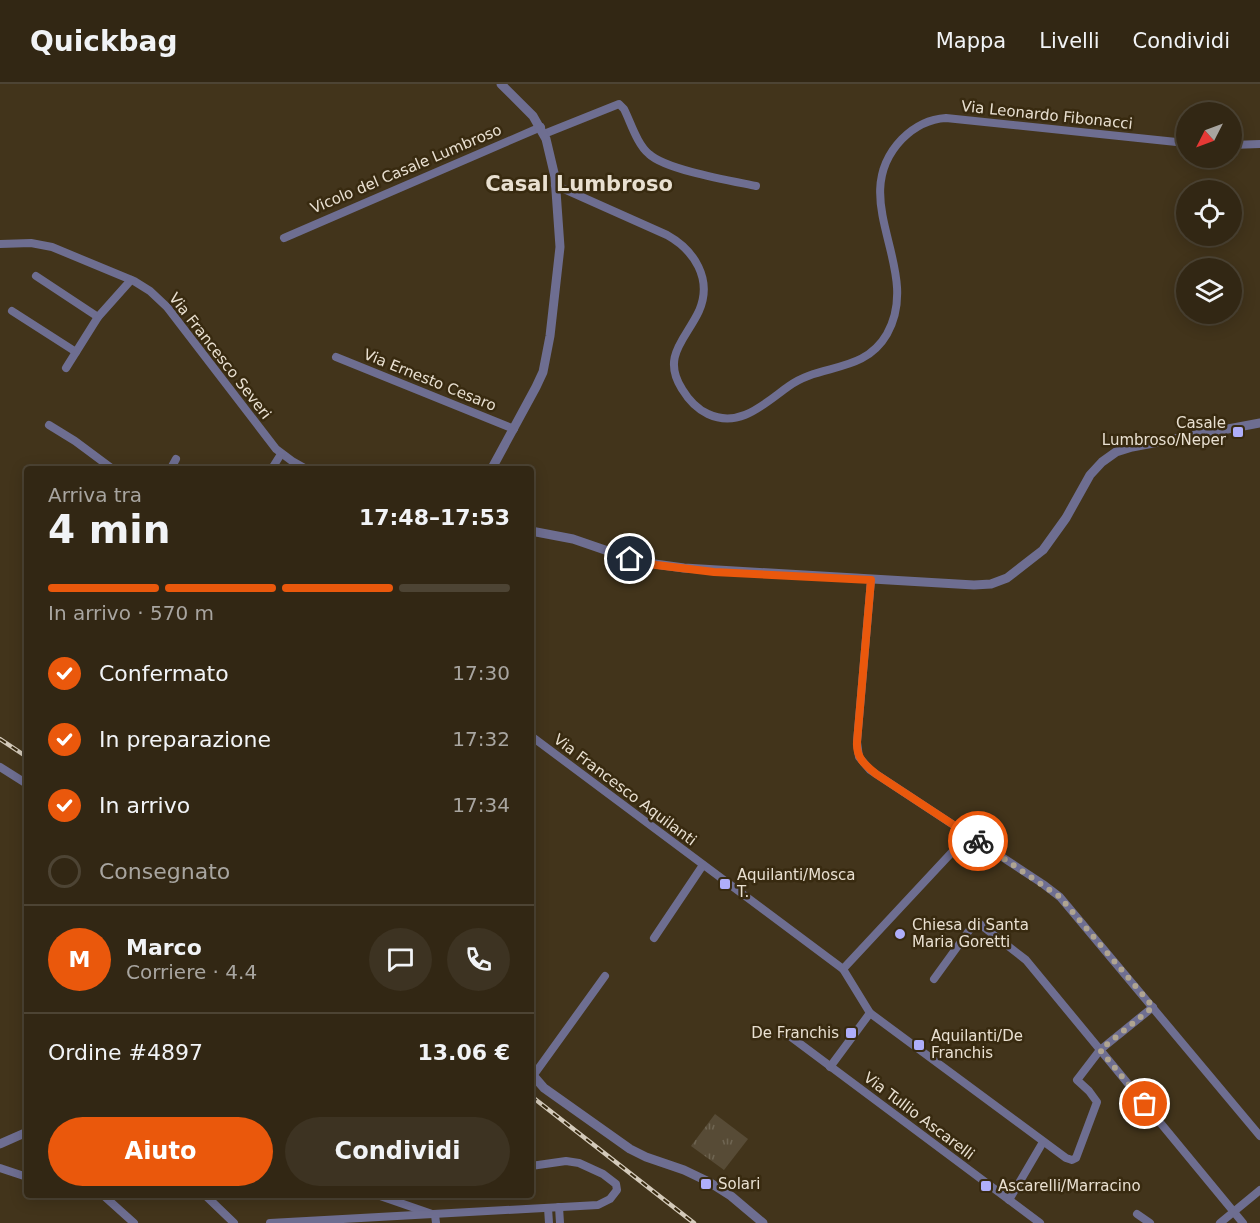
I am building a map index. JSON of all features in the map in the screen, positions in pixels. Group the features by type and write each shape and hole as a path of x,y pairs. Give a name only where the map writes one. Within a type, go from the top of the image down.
{"street":[{"path":"493,466 539,382 548,344 560,247 550,152 542,130 533,116 501,84"},
{"name":"Vicolo del Casale Lumbroso","path":"284,238 542,130 614,105 620,105 624,109 642,146 654,158 706,176 756,186"},
{"name":"Via Leonardo Fibonacci","path":"555,185 670,237 693,257 703,278 703,297 698,312 677,349 674,360 677,381 685,394 701,410 712,415 734,418 755,411 803,378 859,360 873,350 886,336 893,320 897,289 891,247 880,204 880,177 891,152 914,128 927,122 946,118 1176,142"},
{"path":"1242,145 1260,144"},
{"name":"Via Francesco Severi","path":"0,244 42,244 131,280 150,291 164,304 281,454 301,466"},
{"path":"36,276 98,317"},
{"path":"66,368 98,317 131,280"},
{"path":"12,311 76,351"},
{"name":"Via Ernesto Cesaro","path":"336,357 514,429"},
{"path":"534,532 567,538 630,559 656,565 714,572 979,585 1002,580 1023,567 1047,546 1090,475 1111,455 1132,447 1260,423"},
{"path":"49,425 109,466"},
{"path":"274,466 281,454"},
{"path":"172,466 176,459"},
{"path":"871,580 857,742 858,755 862,762 876,774 1060,897 1260,1136"},
{"name":"Via Francesco Aquilanti","path":"534,738 843,969 870,1013 1043,1142 1072,1160 1076,1158 1097,1102 1089,1090 1077,1080 1100,1050"},
{"path":"0,767 24,782"},
{"path":"843,969 968,835"},
{"name":"Via Francesco Aquilanti","path":"654,938 703,865"},
{"path":"934,978 976,921 1026,960 1243,1223"},
{"path":"534,1072 605,976"},
{"path":"1100,1050 1153,1007"},
{"path":"830,1067 870,1013"},
{"name":"Via Tullio Ascarelli","path":"783,1031 1040,1223"},
{"path":"534,1077 544,1088 630,1149 713,1184 763,1223"},
{"path":"0,1144 24,1133"},
{"path":"1010,1200 1043,1142"},
{"path":"270,1223 435,1219 598,1205 606,1202 616,1192 617,1187 592,1168 569,1161 534,1166"},
{"path":"0,1168 24,1176"},
{"path":"1220,1223 1260,1190"},
{"path":"106,1198 134,1223"},
{"path":"208,1198 234,1223"},
{"path":"385,1198 435,1219"},
{"path":"559,1207 560,1223"},
{"path":"548,1208 549,1223"},
{"path":"1137,1214 1150,1223"}],"green space":[{"path":"715,1114 748,1139 724,1170 691,1146"}],"railway":[{"path":"0,739 24,755"},
{"path":"534,1098 694,1223"}],"way so far":[{"path":"978,841 1060,897 1153,1007 1100,1050 1145,1104"}],"place":[{"name":"Casale Lumbroso/Neper","path":"1238,432"},
{"name":"Aquilanti/Mosca T.","path":"725,884"},
{"name":"Chiesa di Santa Maria Goretti","path":"900,934"},
{"name":"De Franchis","path":"851,1033"},
{"name":"Aquilanti/De Franchis","path":"919,1045"},
{"name":"Solari","path":"706,1184"},
{"name":"Ascarelli/Marracino","path":"986,1186"}],"district":[{"name":"Casal Lumbroso","path":"579,184"}],"route":[{"path":"630,559 656,565 714,572 871,580 857,742 858,755 862,762 876,774 978,841"}]}
